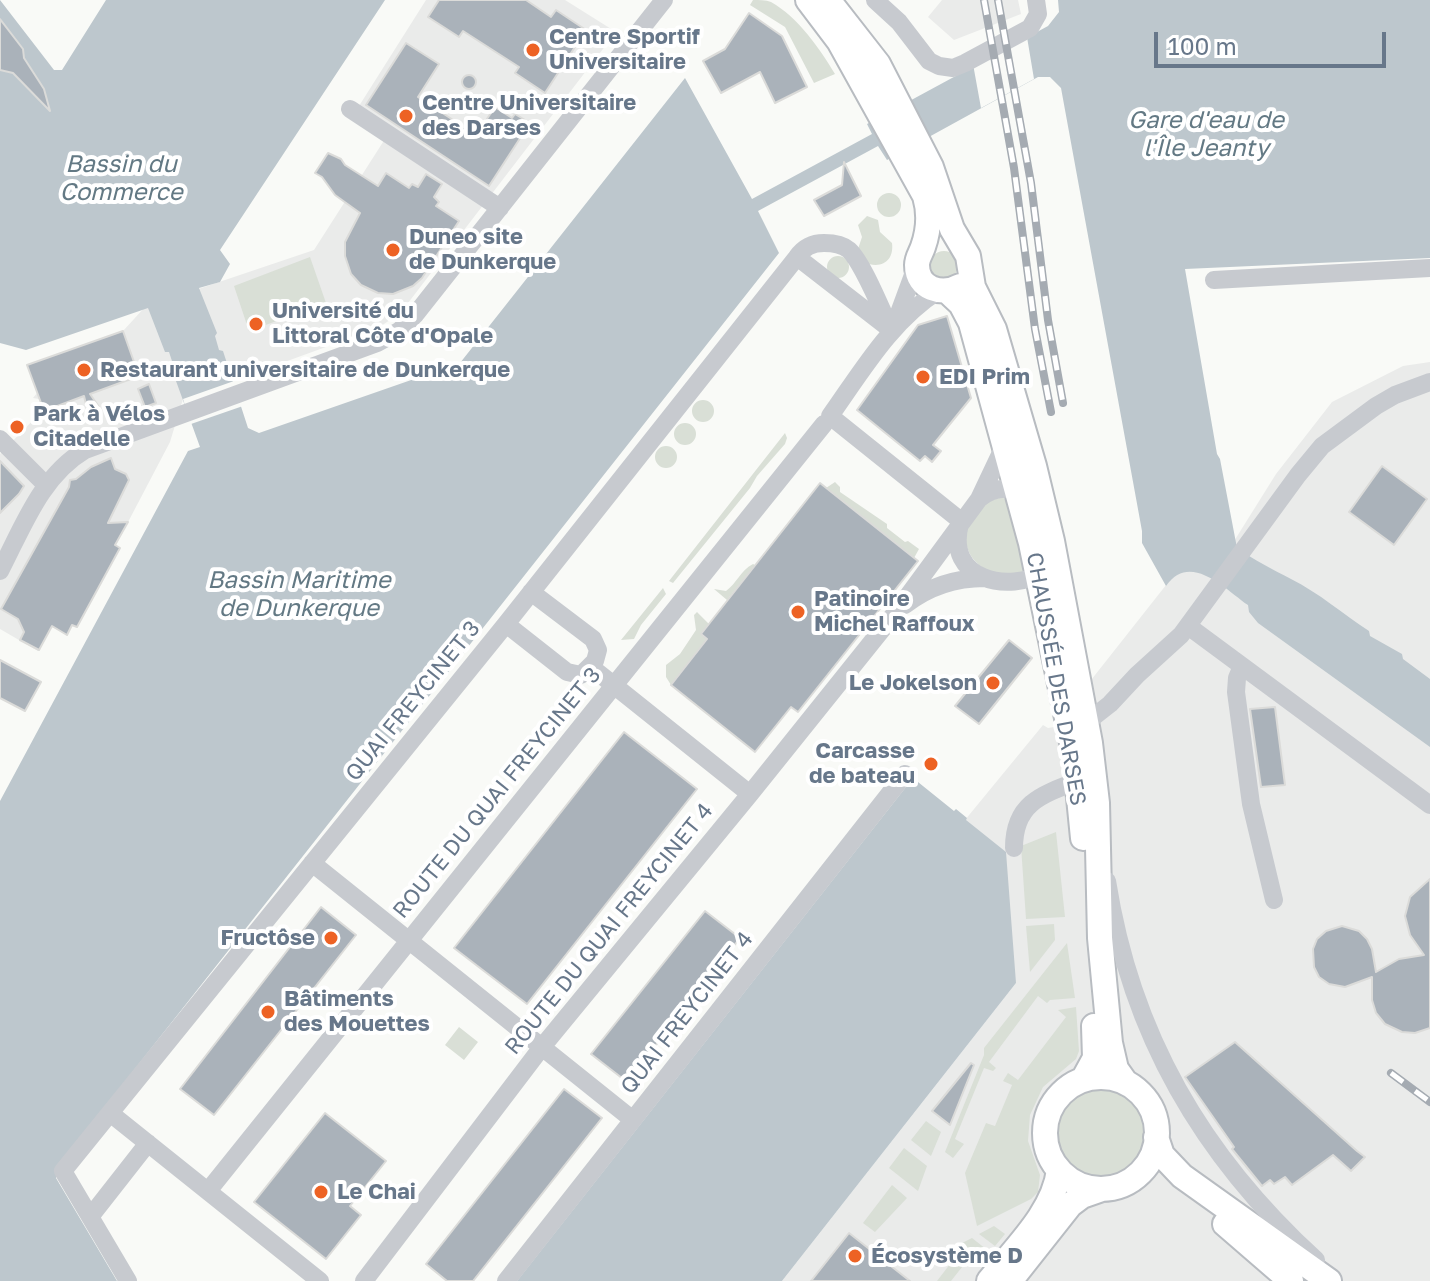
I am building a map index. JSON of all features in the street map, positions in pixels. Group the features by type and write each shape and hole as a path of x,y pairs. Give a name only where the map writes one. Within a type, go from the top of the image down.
{"main road":[{"name":"CHAUSSÉE DES DARSES","path":"808,0 887,103"},
{"name":"CHAUSSÉE DES DARSES","path":"828,0 869,51 887,103 966,256 973,287 994,329 1045,512 1047,623 1061,644"},
{"name":"CHAUSSÉE DES DARSES","path":"917,160 928,208 928,226 919,257"},
{"path":"939,239 950,240 966,256 967,277 961,285 942,291 923,282 919,257 929,244 939,239"},
{"name":"CHAUSSÉE DES DARSES","path":"942,291 961,304 971,323 1017,490 1047,568 1078,727 1086,943 1096,1044 1094,1064 1083,1080"},
{"name":"CHAUSSÉE DES DARSES","path":"1078,727 1094,764 1100,938 1110,1043 1116,1069 1126,1083"},
{"path":"1106,1188 1083,1185 1059,1170 1047,1149 1046,1121 1059,1095 1083,1080 1105,1077 1126,1083 1140,1094 1155,1119 1156,1137 1162,1155 1182,1176 1329,1281"},
{"path":"1133,1178 1148,1162 1156,1137"},
{"path":"989,1281 1049,1204 1057,1188 1059,1170"},
{"path":"1010,1281 1070,1205 1082,1196 1133,1178 1151,1178 1169,1184 1224,1224 1291,1281"}],"street":[{"path":"0,571 46,485 58,470 85,450 377,343 399,331 415,315 664,0"},
{"path":"875,0 899,22 929,61 953,68 1030,28 1038,14 1036,0"},
{"path":"350,109 500,208"},
{"path":"816,243 837,244 847,249 857,261 891,330 797,257 806,247 816,243"},
{"name":"QUAI FREYCINET 3","path":"90,1217 63,1171 506,624 797,257"},
{"name":"ROUTE DU QUAI FREYCINET 3","path":"891,330 919,257"},
{"path":"1214,280 1430,268"},
{"name":"ROUTE DU QUAI FREYCINET 3","path":"208,1191 827,420 891,330 920,303 942,291"},
{"path":"1078,727 1110,704 1188,626 1305,466 1331,438 1387,400 1430,382"},
{"path":"827,420 961,521"},
{"path":"0,439 46,485"},
{"path":"1005,444 979,499 961,521 958,545 962,559 973,572 1025,593 1047,623"},
{"path":"979,499 997,489 1017,490 1030,496 1045,512"},
{"name":"ROUTE DU QUAI FREYCINET 4","path":"364,1281 542,1047 896,612 961,521"},
{"path":"995,580 1047,568"},
{"name":"ROUTE DU QUAI FREYCINET 4","path":"896,612 910,601 943,585 962,580 995,580"},
{"path":"506,624 567,672 581,675 591,667 598,654 593,639 531,592"},
{"path":"1188,626 1430,805"},
{"path":"1242,666 1236,692 1251,804 1274,900"},
{"path":"591,667 750,794"},
{"name":"QUAI FREYCINET 4","path":"506,1281 905,774"},
{"path":"1014,848 1016,824 1023,810 1078,781"},
{"name":"CHAUSSÉE DES DARSES","path":"1097,814 1120,943 1143,1017 1167,1073 1195,1120 1246,1189 1270,1217 1338,1281"},
{"path":"312,863 633,1120"},
{"path":"110,1113 320,1281"},
{"path":"128,1281 90,1217 148,1143"}],"shaded area":[{"name":"Université du Littoral Côte d'Opale","path":"426,0 565,0 616,32 408,303 390,320 378,328 183,399 170,442 116,545 120,548 77,627 72,626 67,635 52,627 38,651 0,629 0,454 43,410 39,399 33,398 37,393 27,365 123,331 145,307 314,250 392,128 359,106"},
{"path":"753,0 771,2 790,16 815,44 835,74 814,83 785,27 750,5"},
{"path":"942,0 1018,0 1021,14 954,40 928,17"},
{"path":"889,193 897,197 901,205 897,213 889,217 881,213 877,205 881,197"},
{"path":"867,216 878,220 880,232 892,243 890,257 880,265 869,264 858,249 862,237 858,225"},
{"path":"944,251 954,255 958,265 954,275 944,279 934,275 930,265 934,255"},
{"path":"838,256 846,259 849,267 846,275 838,278 830,275 827,267 830,259"},
{"path":"310,257 326,303 249,331 234,286"},
{"path":"1430,362 1430,1281 782,1281 1016,983 965,820 1043,725 1054,727 1170,580 1181,572 1191,570 1211,578 1276,474 1332,402 1403,366"},
{"path":"703,400 711,403 714,411 711,419 703,422 695,419 692,411 695,403"},
{"path":"685,423 693,426 696,434 693,442 685,445 677,442 674,434 677,426"},
{"path":"785,433 785,444 673,583 669,581"},
{"path":"666,446 674,449 677,457 674,465 666,468 658,465 655,457 658,449"},
{"path":"835,482 840,492 887,524 887,528 905,542 919,549 914,558 826,488"},
{"path":"1003,497 1015,522 1021,573 1001,574 981,567 971,556 966,542 968,527 974,517 988,501"},
{"path":"753,564 727,600 714,589 726,591"},
{"path":"663,588 666,594 641,625 634,639 621,640"},
{"path":"697,612 709,624 701,634 707,639 671,685 666,677 666,665 680,654 696,630 694,615"},
{"path":"1056,832 1065,917 1026,919 1021,846"},
{"path":"1054,924 1055,940 1030,972 1026,926"},
{"path":"1067,943 1075,998 1050,1000 1047,1003 1038,996 989,1062 996,1068 993,1071 984,1068 955,1139 964,1144 953,1158 945,1152 984,1055 984,1048"},
{"path":"1076,1007 1079,1051 1076,1059 1043,1087 1030,1115 1028,1141 1040,1175 1038,1192 1031,1199 977,1226 965,1173 986,1123 995,1126 1012,1085 1003,1081 1008,1073 1018,1080 1066,1017 1058,1010"},
{"path":"459,1027 478,1042 464,1060 445,1045"},
{"path":"1101,1088 1118,1091 1133,1101 1143,1116 1146,1133 1143,1150 1133,1165 1118,1175 1101,1178 1084,1175 1069,1165 1059,1150 1056,1133 1059,1116 1069,1101 1084,1091"},
{"path":"926,1121 941,1132 931,1156 911,1140"},
{"path":"904,1148 927,1166 918,1191 889,1168"},
{"path":"892,1185 907,1198 875,1232 863,1223"},
{"path":"994,1226 1005,1234 995,1246 979,1234"},
{"path":"972,1238 991,1253 982,1263 958,1245"},
{"path":"957,1255 966,1262 951,1281 937,1281"}],"water":[{"path":"0,0 54,70 62,70 106,0 385,0 220,250 230,264 220,282 199,288 248,428 259,433 460,363 685,78 752,199 872,134 867,124 1048,26 1059,12 1058,0 1430,0 1430,258 1185,269 1217,454 1237,548 1321,597 1369,631 1370,636 1402,654 1403,659 1430,679 1430,747 1258,623 1249,612 1248,605 1207,576 1186,572 1175,576 1166,586 1142,543 1061,88 1050,77 1038,77 887,160 878,146 758,211 779,253 59,1165 56,1178 117,1281 0,1281 0,801 188,451 200,447 172,370 174,367 169,352 165,352 148,308 26,350 0,343"},
{"path":"913,778 954,811 956,809 1006,852 1016,983 782,1281 517,1281"}],"pier":[{"path":"1027,37 1034,79 981,108 973,64"},
{"path":"234,381 243,406 191,424 183,399"}],"building":[{"name":"Centre Sportif Universitaire","path":"439,0 526,0 551,17 556,10 586,30 545,93 515,73 519,67 463,31 459,37 428,17"},
{"path":"749,13 782,36 807,87 775,103 760,72 721,93 703,61 725,49"},
{"path":"0,19 23,49 24,58 44,89 50,111 13,73 0,70"},
{"name":"Centre Universitaire des Darses","path":"406,43 439,64 418,97 476,135 495,107 512,118 515,114 530,123 489,186 366,105"},
{"path":"469,75 476,82 469,89 462,82"},
{"path":"328,153 378,186 386,173 409,188 412,184 418,187 426,174 442,184 434,197 439,202 436,206 459,221 422,278 413,286 393,294 378,293 361,285 351,274 345,256 345,242 360,213 335,195 322,177 315,173"},
{"path":"844,162 861,196 824,216 814,200 842,185"},
{"name":"EDI Prim","path":"947,316 971,398 933,445 941,451 932,462 925,456 920,461 857,410 918,325"},
{"name":"Restaurant universitaire de Dunkerque","path":"123,331 139,376 90,394 99,407 98,416 89,416 84,396 44,411 27,365"},
{"path":"149,384 156,403 145,407 138,389"},
{"path":"111,458 115,469 126,474 129,480 108,523 128,522 115,545 120,548 77,627 72,625 67,635 52,626 39,650 20,640 24,632 18,619 1,609 69,487 70,480"},
{"path":"0,461 24,486 0,513"},
{"path":"1382,466 1427,499 1394,545 1349,512"},
{"name":"Patinoire Michel Raffoux","path":"820,483 918,561 798,712 791,707 755,752 671,685 707,639 701,634"},
{"name":"Le Jokelson","path":"1009,640 1032,658 979,724 955,706"},
{"path":"0,660 41,682 25,711 0,698"},
{"path":"1275,707 1285,785 1261,787 1250,709"},
{"path":"624,732 697,789 527,1004 454,948"},
{"path":"1430,879 1430,1028 1415,1033 1402,1032 1385,1024 1376,1013 1372,1000 1372,977 1345,987 1329,984 1319,977 1314,967 1313,949 1317,939 1326,931 1342,926 1359,931 1367,939 1376,972 1399,959 1424,955 1410,935 1405,916 1410,897"},
{"name":"Bâtiments des Mouettes","path":"321,907 356,935 214,1115 180,1089"},
{"path":"705,911 740,938 627,1082 591,1054"},
{"path":"1235,1042 1365,1157 1351,1171 1333,1155 1292,1185 1285,1177 1274,1184 1270,1180 1262,1186 1232,1149 1234,1147 1185,1077"},
{"path":"971,1063 974,1065 950,1125 932,1111"},
{"path":"564,1089 602,1118 473,1281 447,1281 426,1264"},
{"name":"Le Chai","path":"325,1113 386,1161 350,1206 361,1215 326,1259 254,1202"},
{"name":"Écosystème D","path":"849,1233 910,1281 811,1281"}],"railway":[{"path":"984,0 1014,168 1035,329 1051,412"},
{"path":"998,0 1031,183 1048,320 1063,403"},
{"path":"1391,1073 1430,1102"}],"place":[{"name":"Centre Sportif Universitaire","path":"533,50"},
{"name":"Centre Universitaire des Darses","path":"406,116"},
{"name":"Duneo site de Dunkerque","path":"393,250"},
{"name":"Université du Littoral Côte d'Opale","path":"256,324"},
{"name":"Restaurant universitaire de Dunkerque","path":"84,370"},
{"name":"EDI Prim","path":"923,377"},
{"name":"Park à Vélos Citadelle","path":"17,427"},
{"name":"Patinoire Michel Raffoux","path":"798,612"},
{"name":"Le Jokelson","path":"993,683"},
{"name":"Carcasse de bateau","path":"931,764"},
{"name":"Fructôse","path":"331,938"},
{"name":"Bâtiments des Mouettes","path":"268,1012"},
{"name":"Le Chai","path":"321,1192"},
{"name":"Écosystème D","path":"855,1256"}],"water label":[{"name":"Gare d'eau de l'Île Jeanty","path":"1206,134"},
{"name":"Bassin du Commerce","path":"121,178"},
{"name":"Bassin Maritime de Dunkerque","path":"299,594"}]}
